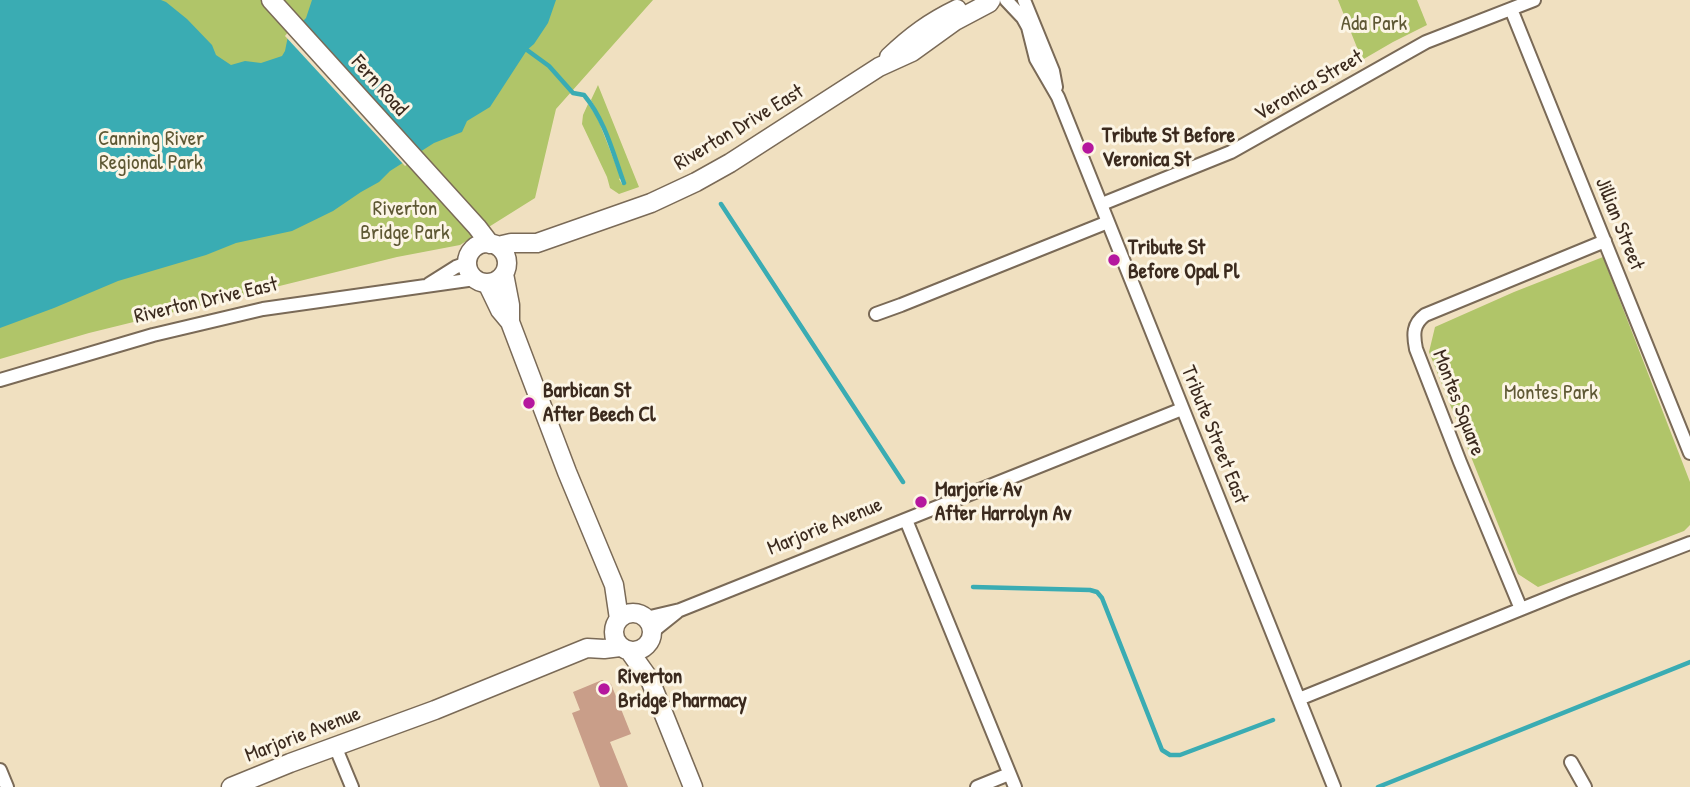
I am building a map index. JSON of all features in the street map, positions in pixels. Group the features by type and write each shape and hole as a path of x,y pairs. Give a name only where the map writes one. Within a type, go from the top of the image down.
{"street":[{"name":"Fern Road","path":"271,0 494,245"},
{"name":"Riverton Drive East","path":"880,67 907,40 933,21 960,8 968,0"},
{"name":"Riverton Drive East","path":"425,286 456,267 479,245 537,243 651,203 696,182 880,67 912,52 955,21 991,0"},
{"name":"Tribute Street East","path":"1006,0 1028,27 1036,59 1058,97 1334,787"},
{"name":"Tribute Street East","path":"1024,0 1053,71 1058,97"},
{"name":"Veronica Street","path":"1102,204 1231,152 1426,42 1534,0"},
{"name":"Jillian Street","path":"1511,9 1690,453"},
{"name":"Fern Road","path":"453,203 468,238 469,257"},
{"path":"876,314 1108,222"},
{"name":"Montes Square","path":"1521,609 1416,349 1413,336 1415,327 1418,320 1425,315 1605,241"},
{"name":"Riverton Drive East","path":"0,380 173,330 262,309 425,286 493,282 537,243"},
{"path":"494,245 506,255 510,322"},
{"path":"469,257 468,269 481,281 510,322 567,472 614,585 636,625 650,680 693,787"},
{"name":"Marjorie Avenue","path":"587,648 597,636 680,610 1182,408"},
{"path":"906,520 1015,787"},
{"path":"1299,699 1690,543"},
{"path":"636,625 614,627 614,638 650,680"},
{"name":"Marjorie Avenue","path":"231,787 435,710 587,648 640,651 636,625"},
{"path":"335,746 352,787"},
{"path":"1571,762 1585,787"},
{"path":"0,770 7,787"},
{"path":"977,787 1009,774"}],"green space":[{"name":"Canning River Regional Park","path":"0,0 653,0 556,109 535,198 460,245 397,257 89,333 0,359"},
{"name":"Ada Park","path":"1338,0 1417,0 1427,25 1362,60"},
{"path":"598,85 639,187 619,194 610,188 582,124 588,104 597,117 621,178 619,179 622,184 626,183 591,100"},
{"name":"Montes Park","path":"1603,257 1690,482 1690,525 1684,531 1538,587 1518,574 1429,352 1435,327"}],"water":[{"name":"Canning River Regional Park","path":"0,0 161,0 187,19 212,45 216,55 231,65 245,61 261,63 282,56 288,36 306,18 312,0 556,0 548,23 490,107 467,121 462,132 434,143 333,211 292,231 236,243 206,255 118,281 0,328"}],"pier":[{"path":"292,27 422,155 405,166 285,36"}],"building":[{"path":"602,680 611,684 631,734 610,742 628,787 600,787 572,713 580,710 573,692"}],"waterway":[{"path":"527,50 549,66 573,93 584,95 598,115 624,183"},
{"path":"721,204 903,482"},
{"path":"973,587 1097,592 1102,598 1162,750 1170,755 1180,755 1273,720"},
{"path":"1378,787 1690,662"}],"place":[{"name":"Tribute St Before Veronica St","path":"1088,148"},
{"name":"Tribute St Before Opal Pl","path":"1114,260"},
{"name":"Barbican St After Beech Cl","path":"529,403"},
{"name":"Marjorie Av After Harrolyn Av","path":"921,502"},
{"name":"Riverton Bridge Pharmacy","path":"604,689"}],"park label":[{"name":"Riverton Bridge Park","path":"405,221"}]}
